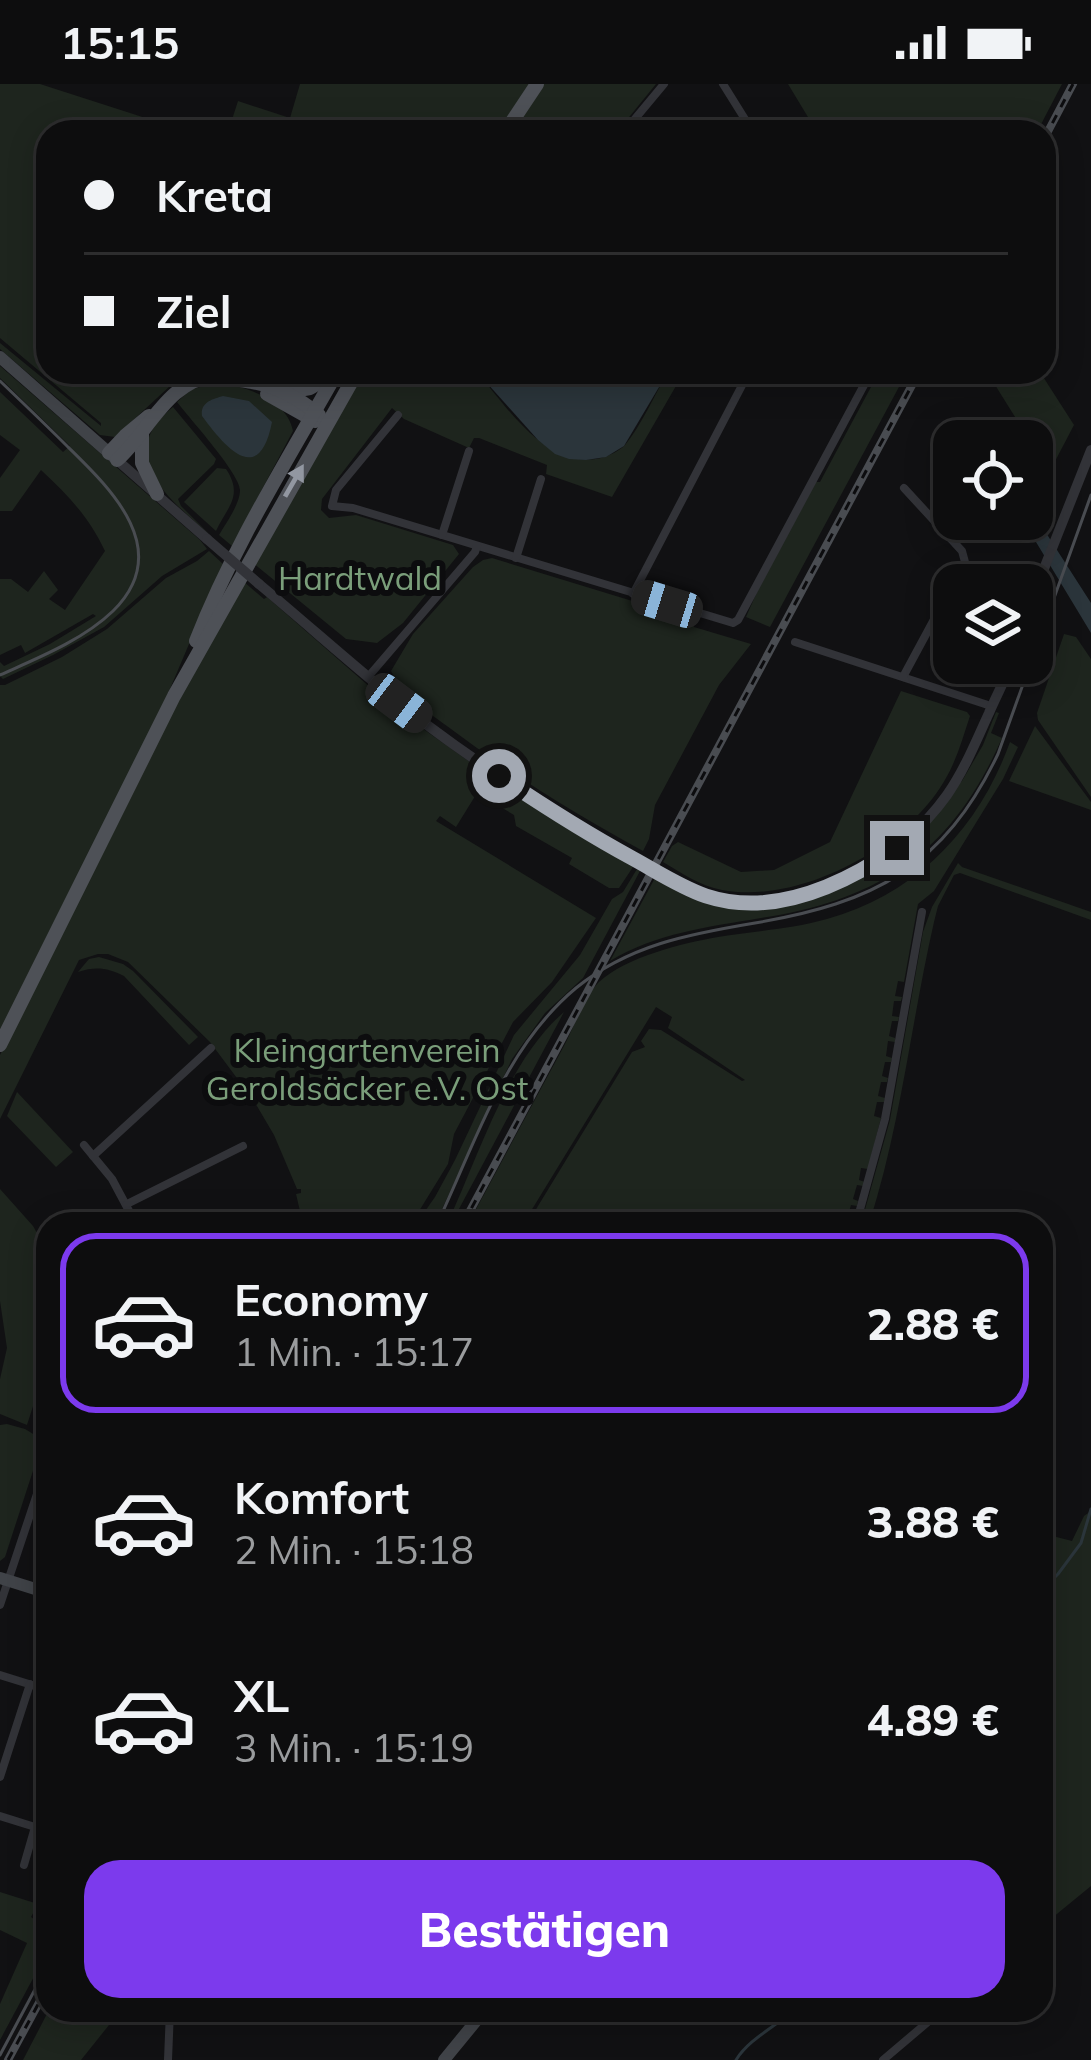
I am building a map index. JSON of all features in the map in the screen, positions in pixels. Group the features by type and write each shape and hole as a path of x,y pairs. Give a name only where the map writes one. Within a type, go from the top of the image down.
{"main road":[{"path":"513,120 537,84"},
{"path":"0,357 113,456"},
{"path":"113,456 124,436 189,384"},
{"path":"253,384 291,409 311,415"},
{"path":"266,384 326,423"},
{"path":"282,392 317,384"},
{"path":"174,696 222,578 330,384"},
{"path":"0,1046 174,696 350,384"},
{"path":"113,456 142,434 166,402"},
{"path":"291,409 297,428 295,444"},
{"path":"142,434 142,463 157,494"},
{"path":"4,1579 36,1589"},
{"path":"444,2060 475,2022"}],"street":[{"path":"634,120 664,84"},
{"path":"723,84 746,120"},
{"path":"633,594 743,384"},
{"path":"398,416 336,490 332,506 348,506 726,622 738,620 865,384"},
{"path":"442,535 469,451"},
{"path":"1046,564 1091,451"},
{"path":"113,456 368,677 485,766 626,854 719,900 762,902 817,891 897,848 947,796 972,752 997,684"},
{"path":"516,558 541,479"},
{"path":"903,677 965,562 962,551 904,488"},
{"path":"368,677 477,546"},
{"path":"795,642 991,706"},
{"path":"859,1212 885,1119 922,912"},
{"path":"93,1156 212,1048"},
{"path":"84,1145 131,1212"},
{"path":"127,1204 243,1146"},
{"path":"0,1605 4,1579 36,1493"},
{"path":"0,1675 36,1686"},
{"path":"0,1778 30,1684"},
{"path":"0,1816 35,1827 24,1865"},
{"path":"169,2060 170,2022"},
{"path":"883,2060 928,2022"}],"green space":[{"path":"0,84 40,84 152,120 36,120 36,368 0,338"},
{"path":"300,84 530,84 506,120 232,120 238,101 290,118"},
{"path":"544,84 656,84 627,120 520,120"},
{"path":"788,84 1062,84 1043,120 810,120"},
{"path":"0,343 36,373 36,380 0,349"},
{"path":"0,366 207,549 162,576 104,627 3,679 0,662 4,666 50,644 96,616 25,653 21,645 0,655 0,579 11,579 28,592 44,571 58,590 49,599 65,610 105,551 77,507 41,470 12,511 0,511 0,478 20,450 0,435 0,392 63,452 70,446 0,378"},
{"path":"41,384 50,384 101,423 55,384 174,384 115,437 100,435"},
{"path":"225,384 252,391 283,411 293,431 232,546 219,535 238,501 238,482 177,402 190,390"},
{"name":"Hardtwald","path":"356,384 487,384 546,446 581,459 604,457 623,447 661,384 677,384 612,497 546,474 547,465 479,438 469,448 404,419 392,408 322,499 321,510 329,518 356,515 453,545 459,554 403,623 377,643 346,639 253,563"},
{"path":"873,384 901,384 770,627 746,617 816,482"},
{"path":"994,384 1048,384 1074,425 1053,465 1053,420 1017,420"},
{"path":"173,407 216,459 178,499 210,535 165,492 147,460 147,443 155,425"},
{"path":"217,468 226,469 234,494 216,531 184,502"},
{"path":"209,551 223,564 161,710 0,1031 0,685 62,657 107,629 166,578"},
{"path":"492,558 688,618 694,627 751,644 719,685 655,805 643,851 474,746 417,703 391,671 413,634 473,567"},
{"name":"Kleingartenverein Geroldsäcker e.V. Ost","path":"243,581 395,709 633,867 619,888 609,888 569,864 572,858 516,826 514,815 477,793 456,827 440,816 436,821 596,918 552,982 513,1022 454,1134 448,1164 418,1212 300,1212 296,1194 301,1189 254,1101 210,1042 128,962 108,954 79,960 0,1119 0,1055 145,763"},
{"path":"1064,634 1076,637 1091,659 1091,797 1038,720 1047,684 1053,684 1053,666"},
{"path":"901,691 970,716 950,771 929,803 879,847 817,879 753,892 706,885 663,862 678,842 741,872 774,870 830,842"},
{"path":"996,712 991,733 1002,738 982,777 936,840 908,864 842,898 664,937 610,961 655,878 709,903 763,907 867,873 962,781"},
{"path":"1035,726 1091,802 1091,810 1009,781"},
{"path":"1010,742 1018,747 1003,779 934,891 918,904 904,982 898,981 895,996 902,997 894,1001 892,1016 899,1017 892,1021 889,1036 895,1042 888,1041 886,1056 892,1058 885,1062 882,1076 888,1078 881,1082 878,1096 885,1098 877,1102 874,1116 881,1118 868,1169 861,1168 859,1180 865,1182 857,1185 853,1199 857,1206 851,1205 849,1212 534,1212 632,1052 645,1047 641,1041 649,1029 661,1030 745,1080 668,1028 672,1017 656,1007 530,1212 474,1212 599,982 655,952 814,922 889,893 941,853 997,773"},
{"path":"958,863 1091,912 1091,920 960,873 954,875 934,922 880,1186 872,1212 864,1212 890,1120 923,932"},
{"path":"640,871 583,978 545,1013 512,1059 441,1212 424,1212 455,1160 514,1035 580,955 612,899"},
{"path":"99,957 133,971 198,1037 189,1045 124,976 102,969 78,972 89,959"},
{"path":"564,1012 457,1212 452,1212 510,1083 544,1032"},
{"path":"17,1092 73,1152 56,1167 7,1116"},
{"path":"0,1189 36,1231 36,1397 27,1425 0,1414 0,1379 7,1348 0,1301"},
{"path":"0,1425 36,1436 36,1462 0,1561"},
{"path":"1091,1511 1091,1886 1053,1917 1053,1536 1072,1541"},
{"path":"0,1892 36,1903 31,1917 36,1916 36,1973 0,2040 0,2004 27,1943 0,1930"},
{"path":"43,2022 111,2022 81,2060 23,2060"}],"shaded area":[{"path":"488,384 661,384 624,446 606,457 569,459 538,440"},
{"path":"223,396 249,401 272,422 259,453 250,457 231,449 202,416 205,404"},
{"path":"1051,540 1091,603 1091,633 1053,564 1036,542"}],"waterway":[{"path":"1053,1579 1081,1543 1091,1509"},
{"path":"736,2060 778,2022"}],"tram line":[{"path":"0,381 117,501 137,543 138,566 131,588 101,621 60,648 0,675"},
{"path":"442,1212 511,1067 551,1012 576,988 639,951 797,915 870,891 929,852 954,825 998,754 1091,495"},
{"path":"0,2055 36,1988"}],"railway":[{"path":"1054,120 1073,84"},
{"path":"469,1212 913,384"},
{"path":"8,2060 36,2008"}],"route":[{"path":"499,776 626,854 694,891 729,902 776,901 817,891 897,848"}]}
